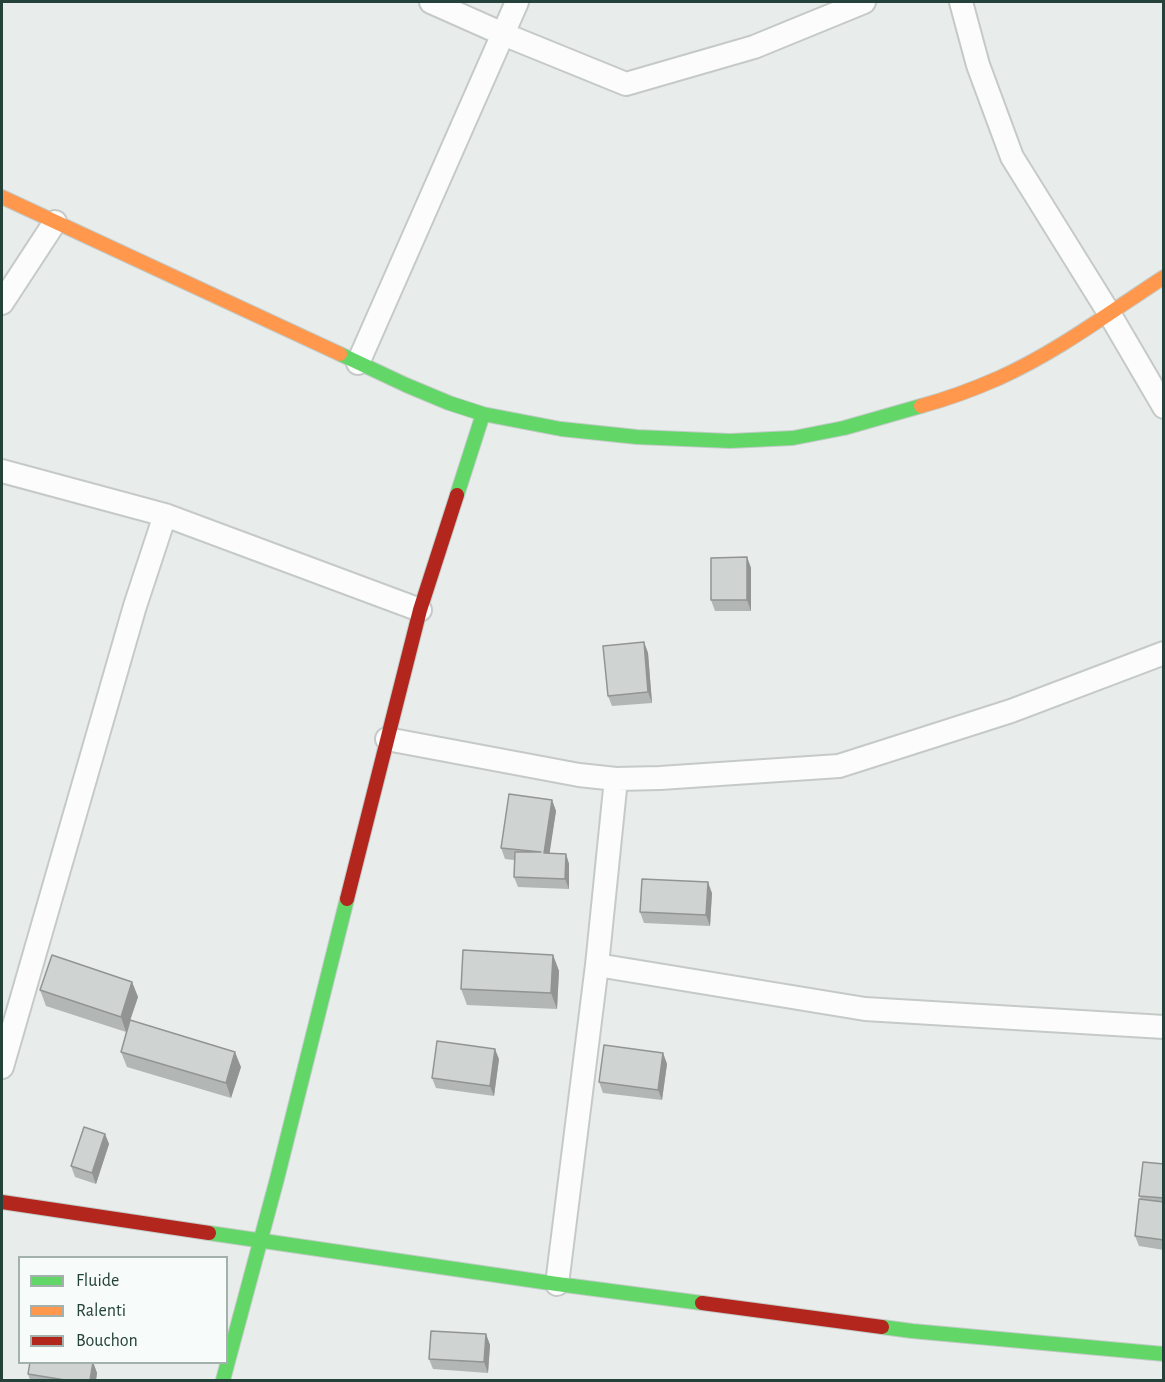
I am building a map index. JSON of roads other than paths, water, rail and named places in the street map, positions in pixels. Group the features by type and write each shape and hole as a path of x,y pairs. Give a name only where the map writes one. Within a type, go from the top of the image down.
{"street":[{"path":"431,2 626,84 754,47 864,2"},
{"path":"358,363 517,2"},
{"path":"961,2 978,65 1012,157 1109,313 1164,407"},
{"path":"2,196 358,363 449,403 483,414 561,429 637,437 730,441 793,438 844,428 942,400 999,378 1052,350 1164,277"},
{"path":"2,303 55,222"},
{"path":"228,1362 261,1241 420,610 483,414"},
{"path":"2,471 165,515 420,610"},
{"path":"2,1067 135,606 165,515"},
{"path":"387,739 579,775 616,779 839,766 1011,711 1164,653"},
{"path":"557,1284 597,965 616,779"},
{"path":"597,965 865,1009 1164,1027"},
{"path":"2,1202 557,1284 912,1331 1164,1354"},
{"path":"223,1380 227,1364"}]}
